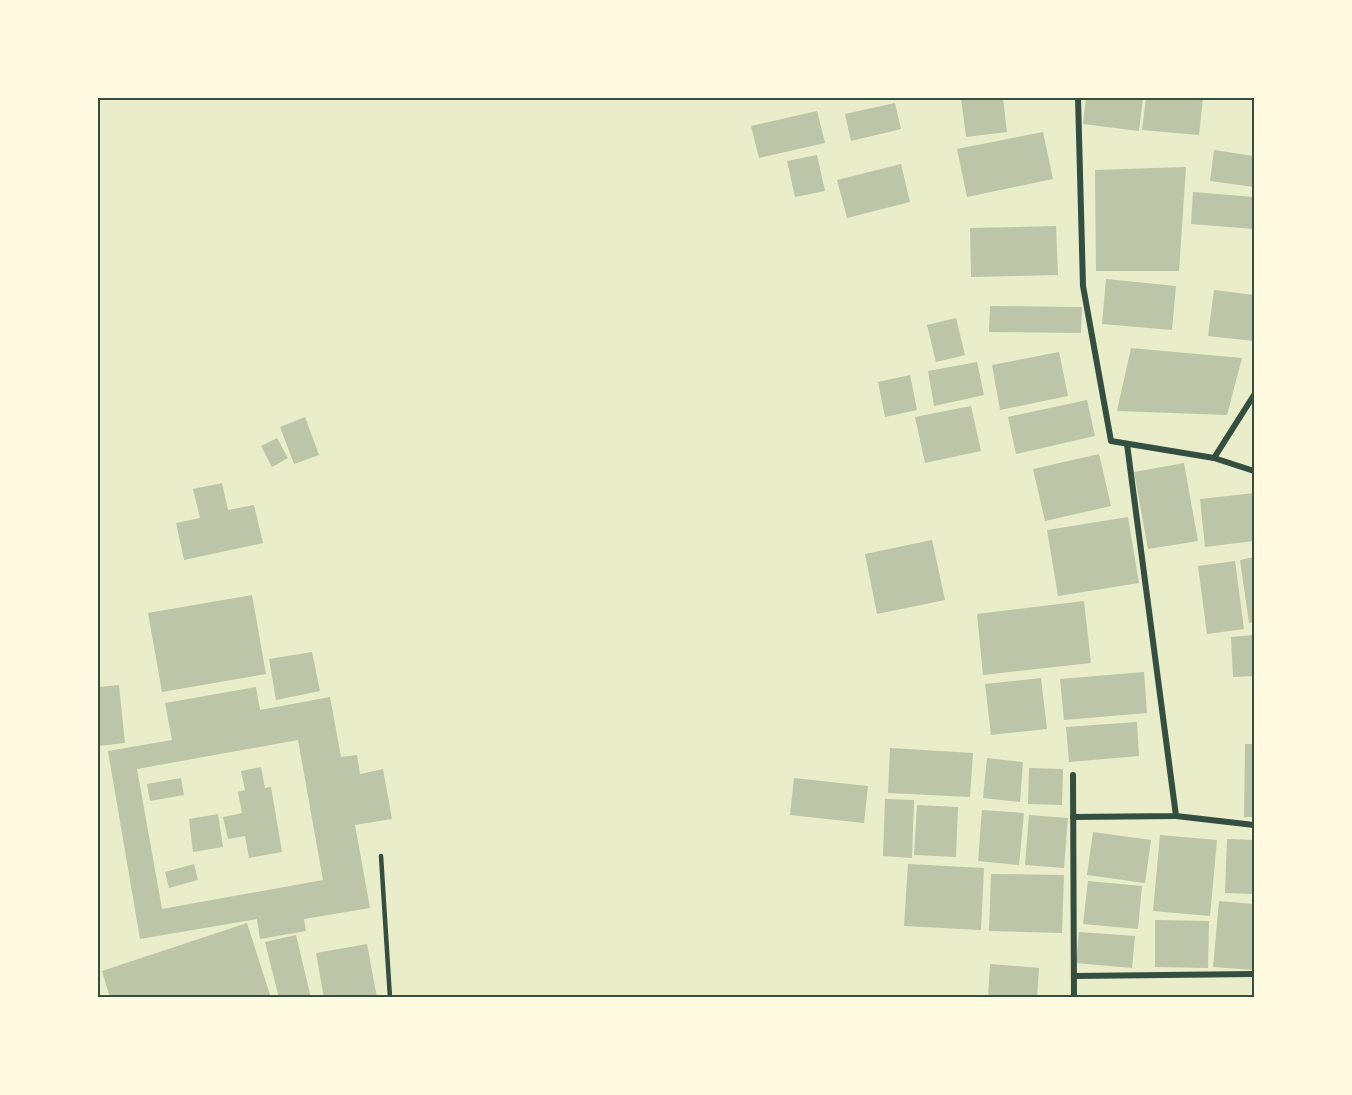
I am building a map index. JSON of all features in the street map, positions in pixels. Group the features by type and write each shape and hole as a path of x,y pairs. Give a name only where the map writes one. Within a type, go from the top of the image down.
{"street":[{"path":"1078,98 1083,286 1111,441 1214,458 1254,471"},
{"path":"1214,458 1254,395"},
{"path":"1127,444 1176,816"},
{"path":"1073,775 1074,998"},
{"path":"1073,817 1176,816 1254,825"},
{"path":"1074,976 1254,974"}],"lane":[{"path":"381,856 390,998"}],"building":[{"path":"961,98 1003,98 1007,132 966,137"},
{"path":"1086,98 1143,98 1139,131 1083,124"},
{"path":"1146,98 1203,98 1199,135 1142,130"},
{"path":"895,103 901,129 851,141 845,114"},
{"path":"817,111 825,143 759,158 751,126"},
{"path":"1043,132 1053,179 967,197 957,149"},
{"path":"1214,150 1254,156 1254,187 1210,181"},
{"path":"817,155 825,191 795,197 787,161"},
{"path":"901,164 910,202 847,218 837,180"},
{"path":"1186,167 1179,271 1096,271 1095,170"},
{"path":"1193,192 1254,197 1254,229 1191,224"},
{"path":"1056,226 1058,275 971,277 970,228"},
{"path":"1106,279 1176,286 1172,330 1102,324"},
{"path":"1214,290 1254,295 1254,341 1208,336"},
{"path":"990,306 1082,307 1081,333 989,332"},
{"path":"956,318 965,355 936,362 927,325"},
{"path":"1131,348 1242,358 1227,415 1117,411"},
{"path":"1059,352 1068,396 1000,410 992,365"},
{"path":"977,362 984,395 934,406 928,371"},
{"path":"910,375 917,410 885,417 878,382"},
{"path":"1087,400 1095,436 1016,454 1008,417"},
{"path":"971,406 981,451 925,463 915,417"},
{"path":"305,417 319,455 294,464 280,427"},
{"path":"277,438 288,458 272,467 261,446"},
{"path":"1099,454 1111,506 1045,521 1033,469"},
{"path":"1184,463 1198,541 1148,549 1134,472"},
{"path":"222,483 228,510 254,505 263,543 184,560 176,523 200,518 193,489"},
{"path":"1254,493 1254,541 1205,547 1200,499"},
{"path":"1128,517 1139,583 1058,596 1047,530"},
{"path":"932,540 945,600 877,614 865,554"},
{"path":"1254,557 1254,622 1249,623 1240,560"},
{"path":"1235,561 1244,629 1207,634 1198,566"},
{"path":"252,595 266,674 162,692 148,613"},
{"path":"1084,601 1091,663 983,675 977,614"},
{"path":"1254,635 1254,676 1233,677 1231,637"},
{"path":"312,652 320,691 276,700 269,659"},
{"path":"1144,672 1147,713 1064,720 1060,679"},
{"path":"1041,678 1047,729 991,735 985,684"},
{"path":"119,685 125,743 98,746 98,687"},
{"path":"256,687 260,710 330,697 341,757 357,755 360,774 383,769 392,819 355,825 370,908 304,919 306,931 260,939 257,919 140,939 108,751 172,740 165,703","holes":["298,740 323,880 162,909 137,769"]},
{"path":"1137,722 1139,756 1069,762 1066,727"},
{"path":"1245,744 1254,744 1254,817 1244,817"},
{"path":"890,748 973,753 970,797 888,793"},
{"path":"987,758 1023,762 1020,802 983,798"},
{"path":"261,767 265,788 271,787 282,852 249,858 245,836 228,839 223,817 242,813 238,792 245,790 241,771"},
{"path":"1029,768 1063,769 1062,805 1028,804"},
{"path":"181,778 184,795 150,801 147,784"},
{"path":"794,778 868,786 864,823 790,815"},
{"path":"885,799 914,800 912,858 883,856"},
{"path":"917,805 958,807 956,857 914,855"},
{"path":"982,810 1024,813 1019,865 978,861"},
{"path":"218,814 223,847 193,852 189,819"},
{"path":"1029,815 1068,818 1064,868 1025,865"},
{"path":"1093,832 1151,840 1145,883 1087,875"},
{"path":"1160,835 1217,840 1210,916 1153,911"},
{"path":"1227,839 1254,840 1254,894 1225,893"},
{"path":"194,864 198,880 169,888 165,872"},
{"path":"908,864 984,868 981,930 904,926"},
{"path":"991,874 1064,875 1062,933 989,931"},
{"path":"1088,881 1142,886 1138,929 1083,924"},
{"path":"1219,901 1254,904 1254,970 1213,967"},
{"path":"1155,920 1209,921 1208,968 1155,967"},
{"path":"247,923 271,998 110,998 102,971"},
{"path":"1079,932 1135,936 1132,968 1076,963"},
{"path":"296,935 311,998 279,998 265,942"},
{"path":"367,944 377,998 324,998 316,953"},
{"path":"990,964 1039,968 1037,998 988,998"}]}
